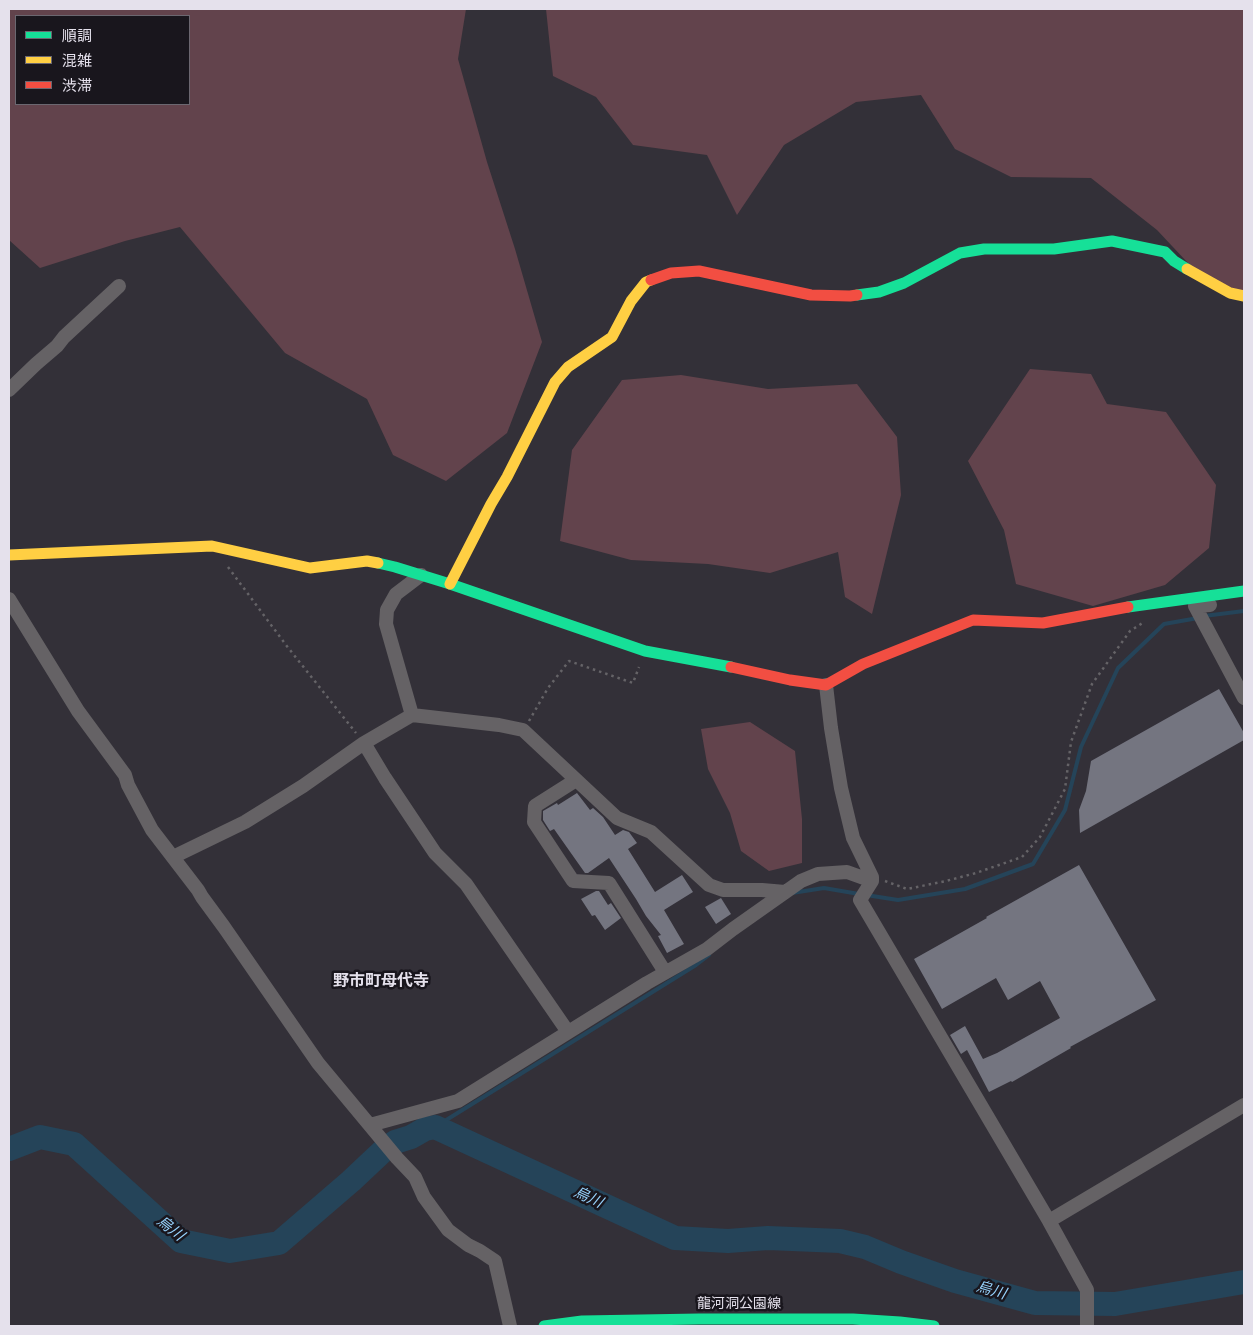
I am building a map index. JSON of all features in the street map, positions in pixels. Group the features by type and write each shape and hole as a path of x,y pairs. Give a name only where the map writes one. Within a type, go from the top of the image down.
{"street":[{"path":"450,584 555,382 568,367 612,337 631,301 646,282 671,273 699,271 811,295 850,296 879,292 904,283 960,253 984,249 1054,249 1112,241 1165,252 1174,261 1230,293 1244,296"},
{"path":"9,390 119,286"},
{"path":"9,555 212,546 310,568 367,561 450,584 645,652 721,664 790,680 826,685 863,664 973,620 1043,623 1121,608 1244,591"},
{"path":"412,715 386,624 387,610 396,594 421,575"},
{"path":"9,599 78,711 125,775 128,785 152,830 224,927 318,1063 415,1177 424,1197 448,1230 468,1246 495,1261 510,1326"},
{"path":"1244,600 1195,606 1244,698"},
{"path":"826,685 831,728 852,838 872,879"},
{"path":"173,857 246,822 303,786 364,742 412,715 499,725 523,730 617,818 651,832 709,885 723,890 785,892"},
{"path":"364,742 385,778 435,853 466,884 568,1032"},
{"path":"576,780 535,806 534,822 573,881 609,883 665,972"},
{"path":"373,1129 458,1101 665,972 708,948 801,881 818,874 847,872 872,879"},
{"path":"872,879 860,900 1087,1290 1087,1323"},
{"path":"1049,1222 1244,1105"},
{"name":"龍河洞公園線","path":"544,1326 582,1321 698,1322 853,1319 934,1326"}],"path":[{"path":"212,546 286,646 364,742"},
{"path":"872,879 907,889 976,873 1022,857 1040,837 1065,789 1071,742 1092,684 1130,631 1149,619"},
{"path":"523,730 548,688 569,661 633,683 645,652"}],"shaded area":[{"path":"9,9 466,9 458,59 487,162 542,342 507,433 446,481 393,455 367,399 285,353 180,227 125,241 40,268 9,240"},
{"path":"546,9 1244,9 1244,296 1202,278 1157,230 1091,178 1011,177 955,149 921,95 856,102 784,145 737,215 707,155 633,145 596,97 553,76"},
{"path":"1030,369 1091,374 1107,404 1166,412 1216,485 1209,548 1165,585 1093,606 1016,584 1004,530 968,461"},
{"path":"681,375 768,389 857,384 897,437 901,495 872,614 845,597 838,552 770,573 708,564 631,560 560,541 572,450 622,380"},
{"path":"750,722 795,751 802,819 802,863 769,871 741,851 730,813 708,769 701,729"}],"building":[{"path":"1219,689 1244,733 1244,740 1080,833 1079,810 1086,791 1091,761"},
{"path":"577,793 590,810 593,808 603,817 615,835 623,830 629,832 637,843 628,849 655,892 682,875 693,892 664,910 684,944 667,953 658,936 661,935 646,916 609,858 588,873 585,873 554,829 550,831 543,820 543,811 557,803 558,805"},
{"path":"1079,865 1156,1000 1070,1047 1012,1082 989,1092 967,1050 961,1054 950,1035 965,1026 983,1059 1060,1018 1040,981 1008,1000 996,978 942,1009 914,959"},
{"path":"599,891 608,905 611,903 621,918 605,930 595,915 592,916 581,899"},
{"path":"721,898 731,914 716,924 705,907"}],"waterway":[{"path":"1204,616 1244,611"},
{"path":"866,895 898,900 965,889 1033,864 1065,810 1081,747 1118,668 1164,624 1198,618"},
{"path":"792,893 824,888 859,894"},
{"path":"435,1127 696,965 709,955"},
{"name":"烏川","path":"9,1149 40,1137 74,1144 181,1241 230,1251 279,1243 385,1149 395,1142 411,1137 425,1129 435,1127 675,1238 728,1241 768,1238 840,1241 865,1247 955,1281 1035,1303 1115,1304 1244,1282"}],"traffic: fast":[{"path":"857,295 879,292 904,283 960,253 984,249 1054,249 1112,241 1165,252 1174,261 1187,269"},
{"path":"378,563 450,584 645,651 731,667"},
{"path":"1128,607 1244,591"},
{"path":"544,1326 582,1321 699,1319 853,1319 934,1326"}],"traffic: slow":[{"path":"1187,269 1230,293 1244,296"},
{"path":"450,584 555,382 568,367 612,337 631,301 646,282 651,280"},
{"path":"9,555 212,546 310,568 367,561 378,563"}],"traffic: jam":[{"path":"651,280 671,273 699,271 811,295 857,295"},
{"path":"731,667 790,680 826,685 863,664 973,620 1043,623 1128,607"}],"district":[{"name":"野市町母代寺","path":"381,982"}]}
